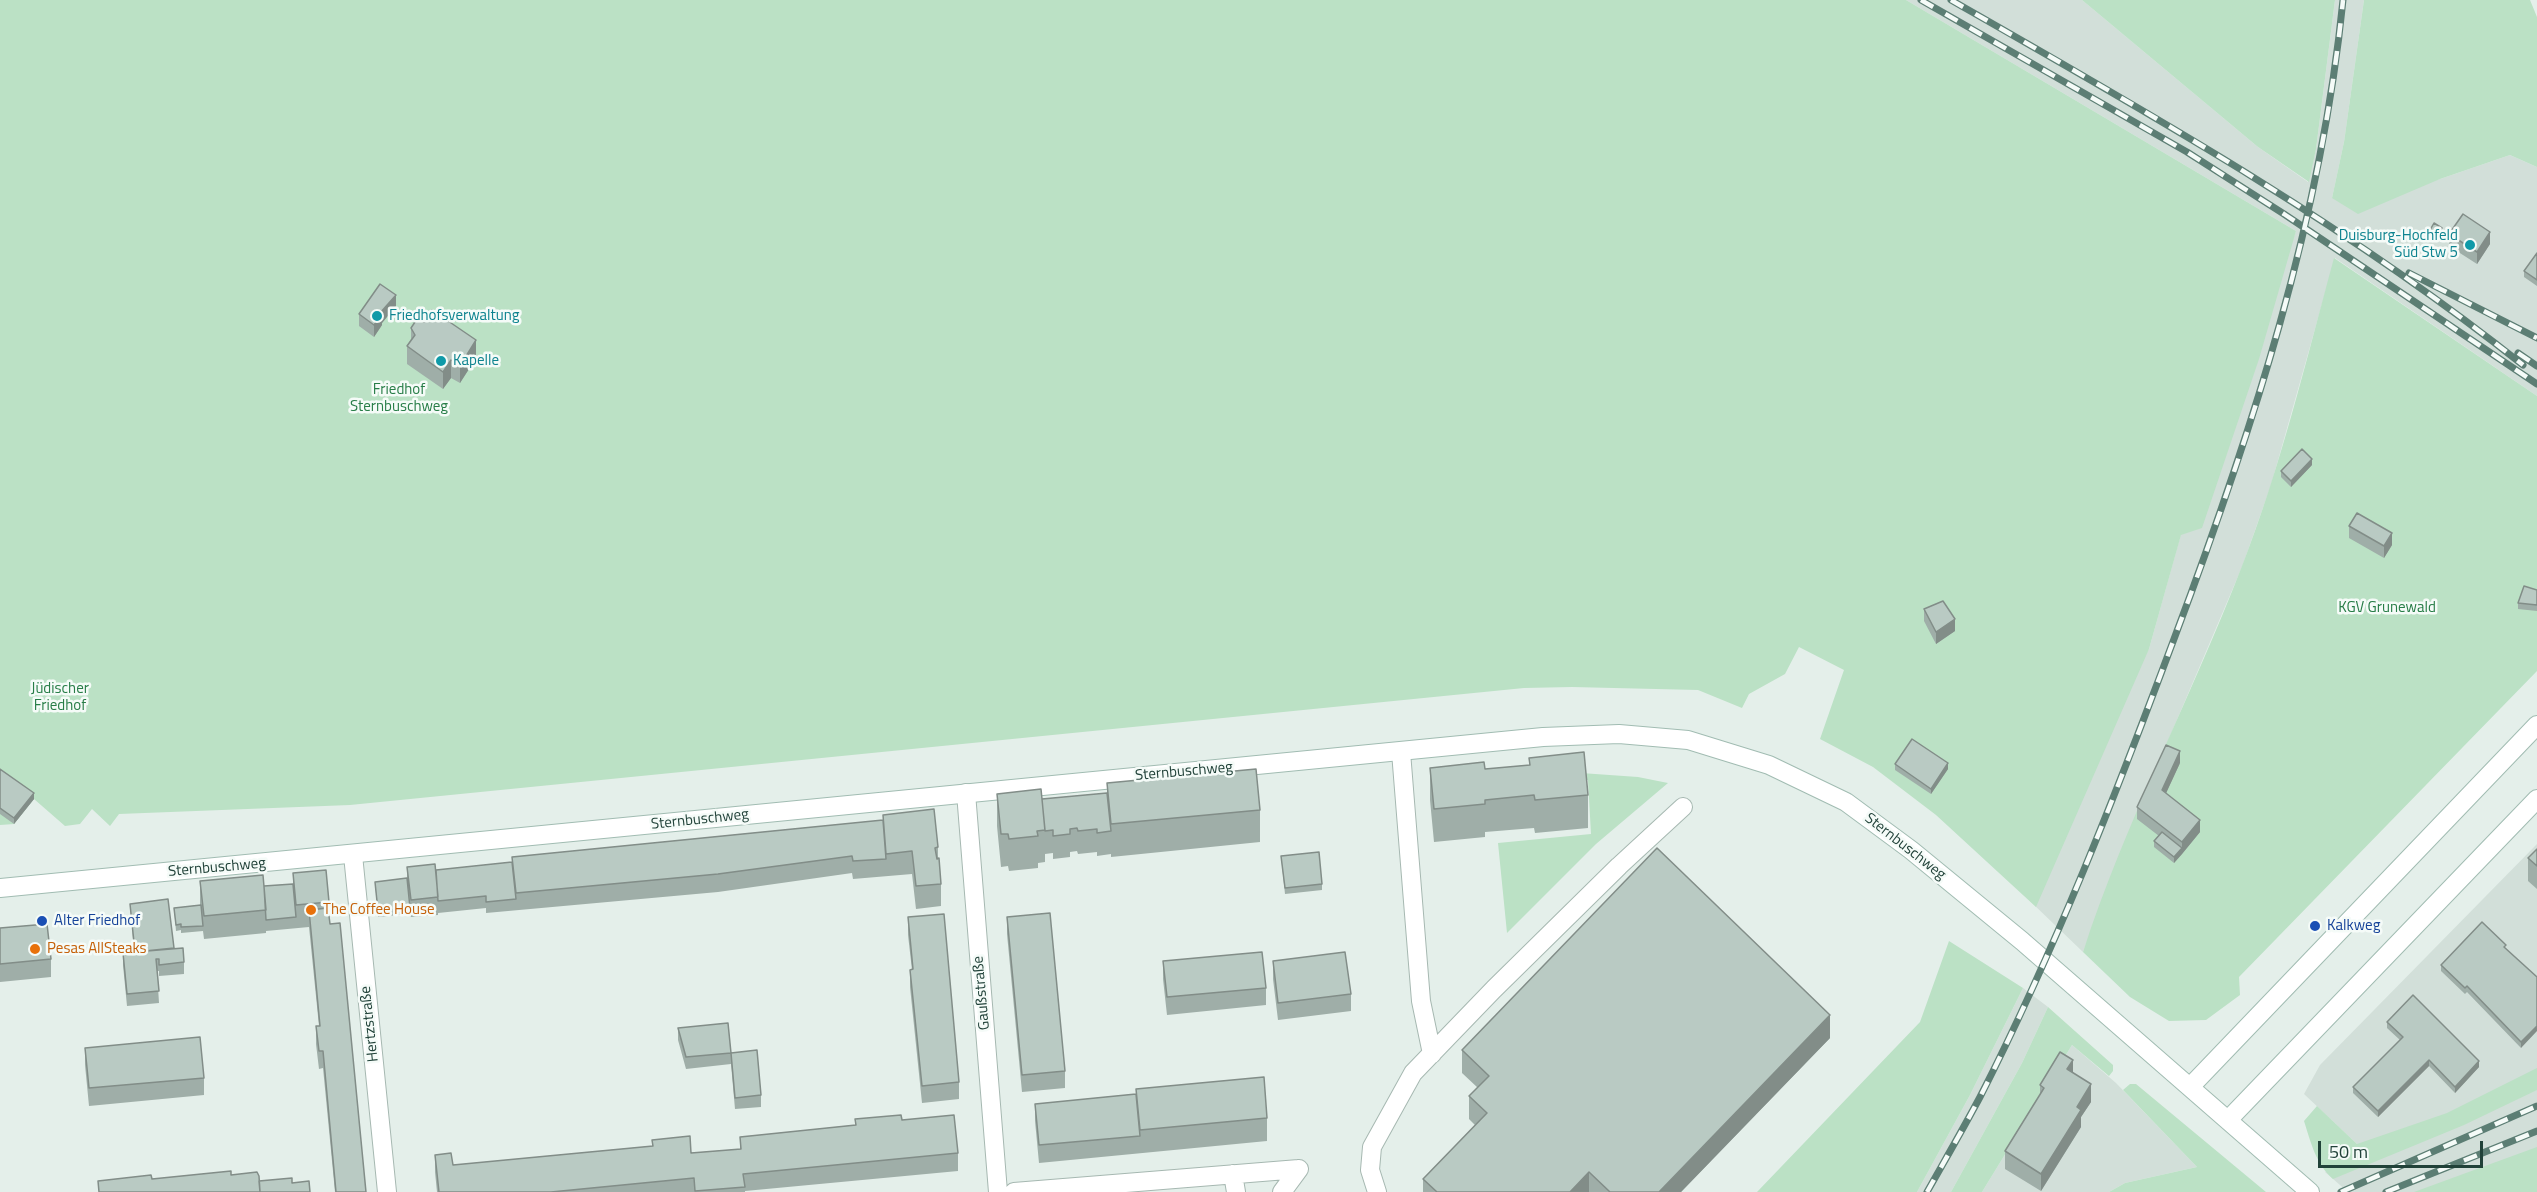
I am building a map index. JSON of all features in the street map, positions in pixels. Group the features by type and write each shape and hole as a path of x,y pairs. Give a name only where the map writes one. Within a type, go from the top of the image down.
{"street":[{"path":"2190,1087 2537,725"},
{"name":"Sternbuschweg","path":"0,888 1543,737 1652,735 1689,740 1779,770 1846,802 1911,850 2030,948 2310,1192"},
{"path":"1401,752 1421,1001 1432,1054"},
{"name":"Gaußstraße","path":"966,793 998,1192"},
{"path":"2228,1120 2537,799"},
{"path":"1377,1192 1370,1170 1372,1147 1413,1073 1494,989 1619,866 1683,807"},
{"name":"Hertzstraße","path":"353,855 387,1192"},
{"path":"1014,1192 1235,1183 1299,1169 1282,1192"}],"shaded area":[{"path":"1906,0 2082,0 2258,147 2308,182 2316,149 2335,0 2364,0 2344,142 2332,198 2440,179 2510,155 2537,167 2537,396 2335,258 2271,485 2242,567 2136,816 2083,952 2005,877 2149,649 2181,534 2296,231"},
{"path":"2537,844 2537,1192 2348,1192 2325,1172 2357,1144 2304,1094 2320,1065"},
{"path":"2023,988 2048,1007 2022,1063 1951,1192 1917,1192 1970,1095"},
{"path":"2072,1045 2116,1083 2197,1167 2125,1183 2109,1192 1982,1192"}],"green space":[{"name":"Friedhof Sternbuschweg","path":"0,0 1906,0 2296,231 2259,359 2202,528 2181,535 2149,649 2036,907 1936,815 1873,767 1820,739 1844,670 1799,647 1785,674 1749,694 1742,708 1698,690 1524,688 350,805 119,814 110,826 92,809 80,824 65,826 34,799 14,824 0,825"},
{"path":"2082,0 2335,0 2316,149 2309,182 2258,147"},
{"path":"2364,0 2530,0 2537,17 2537,167 2510,155 2440,179 2358,214 2332,198 2344,142"},
{"name":"KGV Grunewald","path":"2334,258 2537,396 2537,671 2239,977 2240,995 2206,1020 2169,1021 2130,997 2083,952 2119,854 2223,614 2256,528 2292,413"},
{"path":"1581,773 1638,777 1668,783 1596,844 1507,933 1498,843 1591,834 1588,780 1471,794"},
{"path":"1949,941 2023,988 1970,1095 1917,1192 1757,1192 1920,1022"},
{"path":"2048,1007 2113,1065 2113,1071 2109,1076 2072,1045 1982,1192 1951,1192 2022,1063"},
{"path":"2537,1068 2537,1090 2464,1125 2333,1179 2318,1160 2304,1121 2317,1106 2357,1144 2447,1113"},
{"path":"2130,1084 2136,1084 2266,1192 2109,1192 2125,1183 2197,1167 2123,1090"},
{"path":"2537,1147 2537,1192 2414,1192"}],"building":[{"path":"2463,214 2490,232 2477,252 2449,234"},
{"path":"2434,223 2442,228 2438,235 2430,230"},
{"path":"2537,253 2537,280 2524,271"},
{"path":"380,284 396,295 380,313 382,314 374,325 359,314"},
{"path":"432,310 476,340 460,366 451,360 443,372 407,346 415,335 411,328 417,319 424,322"},
{"path":"2302,449 2312,459 2291,481 2281,471"},
{"path":"2357,513 2392,533 2384,546 2349,526"},
{"path":"2524,586 2537,590 2537,605 2518,603"},
{"path":"1943,601 1955,619 1936,632 1924,609"},
{"path":"1912,739 1948,763 1931,789 1895,764"},
{"path":"2166,745 2180,751 2162,790 2200,820 2182,842 2137,807"},
{"path":"1584,752 1588,795 1535,800 1534,795 1485,800 1485,804 1434,809 1430,768 1484,762 1485,769 1530,765 1529,758"},
{"path":"0,769 34,793 14,818 0,808"},
{"path":"1256,769 1260,810 1111,824 1107,783"},
{"path":"1041,789 1045,830 1037,831 1038,836 1009,839 1008,834 1001,834 997,794"},
{"path":"1107,793 1111,831 1097,833 1097,829 1078,831 1077,828 1070,829 1070,834 1053,836 1053,830 1045,831 1042,799"},
{"path":"934,809 938,847 935,848 937,859 939,858 941,884 916,886 912,851 886,854 883,815"},
{"path":"883,820 886,859 853,861 852,856 718,874 516,893 512,857"},
{"path":"2162,832 2182,848 2174,857 2154,841"},
{"path":"1657,848 1830,1015 1659,1192 1610,1192 1589,1172 1570,1192 1437,1192 1423,1179 1487,1113 1469,1096 1489,1076 1462,1050"},
{"path":"2537,849 2537,866 2528,858"},
{"path":"1319,852 1322,884 1285,888 1281,856"},
{"path":"512,862 516,899 486,902 486,896 438,901 436,870"},
{"path":"435,864 438,897 411,900 407,867"},
{"path":"326,870 329,902 296,905 293,873"},
{"path":"263,875 266,910 204,916 200,881"},
{"path":"407,878 410,908 378,911 375,882"},
{"path":"293,884 296,917 266,920 264,886"},
{"path":"168,899 174,948 135,952 130,904"},
{"path":"201,905 203,926 181,927 181,924 176,925 174,908"},
{"path":"328,908 330,924 340,923 366,1192 336,1192 323,1051 319,1051 316,1026 320,1026 309,910"},
{"path":"1050,913 1065,1071 1022,1075 1007,917"},
{"path":"944,914 959,1082 922,1086 910,970 913,969 908,917"},
{"path":"2482,922 2506,945 2504,947 2537,977 2537,1026 2521,1042 2467,986 2465,988 2441,965"},
{"path":"47,924 51,959 0,964 0,928"},
{"path":"183,948 184,962 159,965 159,959 156,959 159,991 127,994 123,953"},
{"path":"1262,952 1266,988 1167,997 1163,961"},
{"path":"1345,952 1351,994 1278,1003 1273,961"},
{"path":"2413,995 2479,1061 2455,1087 2429,1060 2378,1111 2353,1087 2403,1037 2387,1022"},
{"path":"728,1023 731,1053 686,1057 678,1028"},
{"path":"200,1037 204,1078 89,1088 85,1048"},
{"path":"757,1050 761,1095 735,1098 731,1053"},
{"path":"2060,1052 2073,1060 2067,1069 2091,1084 2077,1107 2081,1110 2041,1174 2005,1151 2044,1088 2040,1085"},
{"path":"1264,1077 1267,1118 1140,1130 1136,1089"},
{"path":"1136,1094 1140,1136 1039,1145 1035,1104"},
{"path":"901,1115 902,1120 954,1115 958,1153 743,1174 745,1187 695,1191 694,1178 551,1192 439,1192 435,1155 451,1153 453,1165 653,1146 652,1140 690,1136 691,1153 741,1149 740,1137 856,1125 855,1119"},
{"path":"231,1171 231,1175 257,1172 260,1192 99,1192 98,1181 151,1175 152,1179"},
{"path":"292,1178 292,1183 309,1181 310,1192 260,1192 259,1181"}],"railway":[{"path":"1921,0 2187,152 2284,214 2537,384"},
{"path":"1951,0 2098,84 2316,217 2456,313 2523,365"},
{"path":"1927,1192 1980,1097 2059,928 2130,755 2203,561 2256,404 2280,325 2300,245 2333,82 2343,0"},
{"path":"2409,273 2537,338"},
{"path":"2518,353 2537,366"},
{"path":"2341,1192 2537,1106"},
{"path":"2386,1192 2537,1131"}],"place":[{"name":"Duisburg-Hochfeld Süd Stw 5","path":"2470,245"},
{"name":"Friedhofsverwaltung","path":"377,316"},
{"name":"Kapelle","path":"441,361"},
{"name":"The Coffee House","path":"311,910"},
{"name":"Alter Friedhof","path":"42,921"},
{"name":"Kalkweg","path":"2315,926"},
{"name":"Pesas AllSteaks","path":"35,949"}],"park label":[{"name":"Jüdischer Friedhof","path":"60,698"}]}
